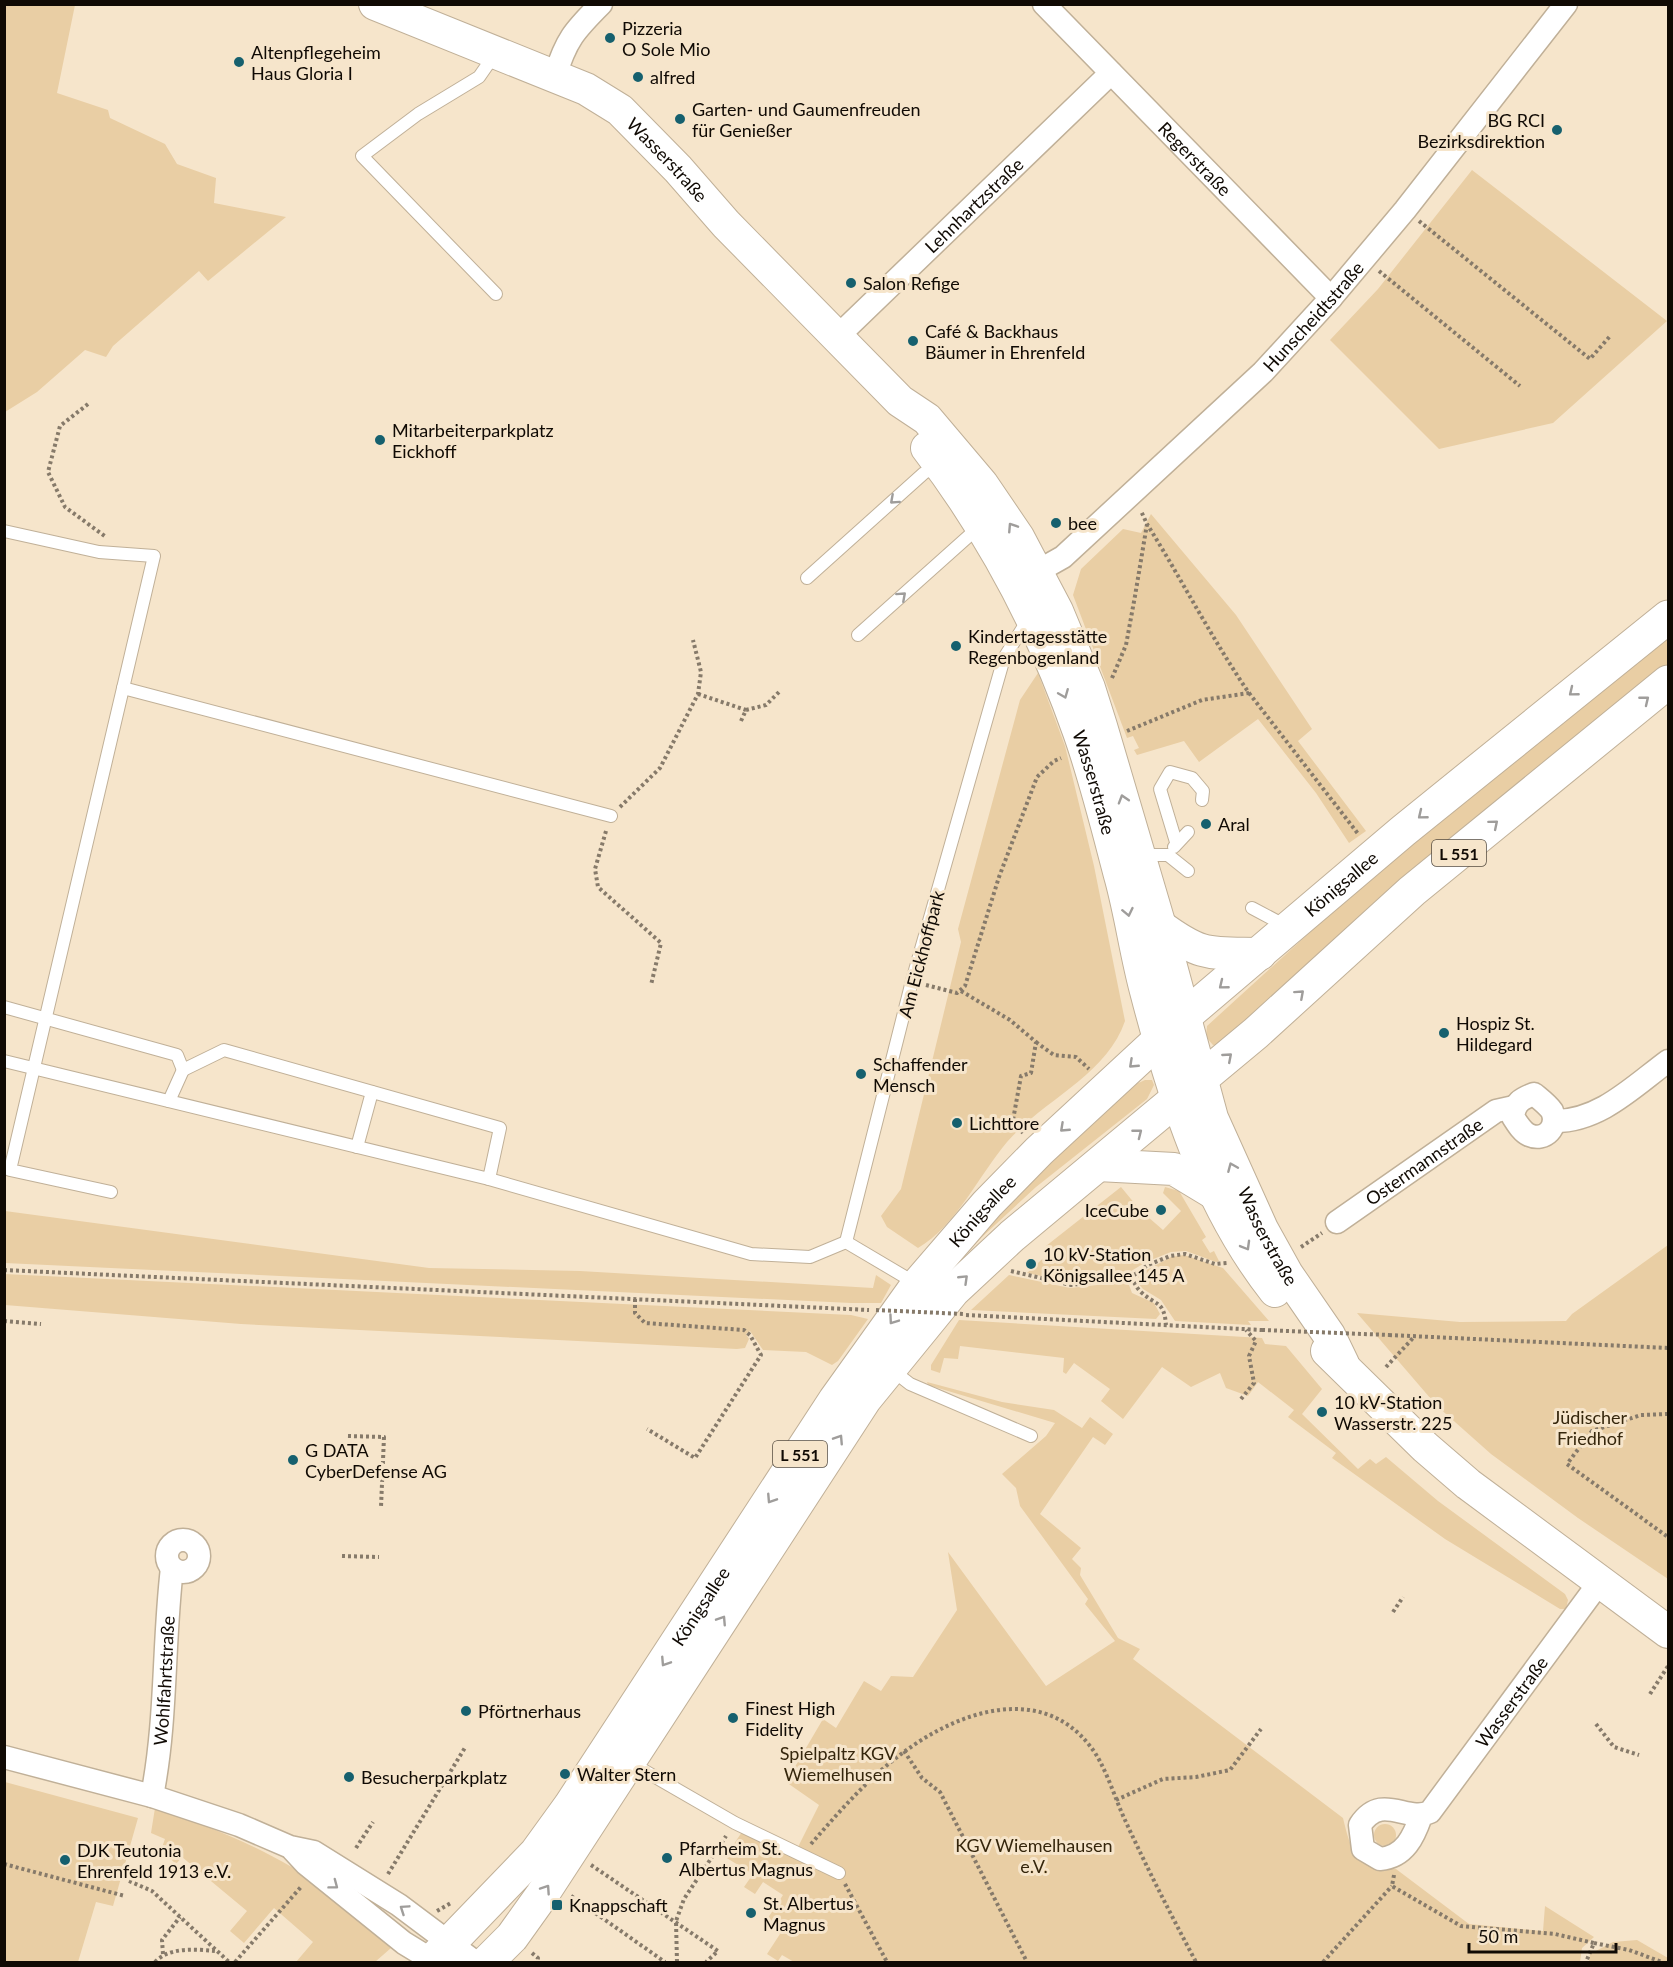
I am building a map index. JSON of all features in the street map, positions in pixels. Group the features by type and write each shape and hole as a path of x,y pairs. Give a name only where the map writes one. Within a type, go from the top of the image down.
{"main road":[{"name":"Wasserstraße","path":"375,4 586,89 620,110 678,169 726,224 900,401 927,419 982,484 1018,537 1026,578"},
{"name":"Wasserstraße","path":"900,401 914,431 982,525 1026,578 1045,616 1089,688 1141,857 1185,1016 1189,1091 1187,1131 1217,1195 1269,1284 1318,1343 1343,1364 1425,1447 1468,1484 1668,1632"},
{"name":"Wasserstraße","path":"1045,616 1055,671 1085,750 1141,857 1159,1040 1218,1135 1262,1229 1287,1274 1329,1335 1343,1364"},
{"name":"Königsallee","path":"445,1958 536,1853 570,1806 835,1400 918,1284 987,1204 1185,1016 1374,855 1668,617"},
{"name":"Königsallee","path":"487,1962 512,1937 571,1852 865,1398 953,1291 991,1253 1189,1091 1412,891 1668,682"},
{"path":"1160,926 1185,944 1205,953 1260,954"},
{"name":"Wasserstraße","path":"1098,1165 1174,1169 1217,1195"}],"street":[{"path":"555,76 564,46 575,30 601,4"},
{"name":"Hunscheidtstraße","path":"1026,578 1063,556 1263,372 1366,260 1566,4"},
{"name":"Regerstraße","path":"1058,9 1111,73 1331,298"},
{"name":"Lehnhartzstraße","path":"837,337 1111,73"},
{"name":"Ostermannstraße","path":"1337,1222 1496,1111 1514,1107 1521,1099 1534,1095 1551,1109 1554,1121 1570,1121 1598,1112 1668,1061"},
{"name":"Wohlfahrtstraße","path":"152,1796 162,1748 168,1605 172,1568"},
{"name":"Wasserstraße","path":"1396,1855 1411,1839 1421,1816 1430,1812 1599,1583"},
{"path":"4,1756 152,1796 238,1825 290,1847 314,1852 424,1923 445,1958"},
{"path":"1396,1855 1380,1859 1363,1849 1360,1825 1365,1817 1384,1809 1421,1816"},
{"path":"290,1847 306,1864 404,1943 445,1958"}],"lane":[{"path":"496,53 479,77 418,114 362,156 496,294"},
{"path":"807,578 920,477 940,465 950,463 960,466 982,484"},
{"path":"858,635 982,525"},
{"path":"4,531 99,552 154,556 10,1170 111,1192"},
{"name":"Am Eickhoffpark","path":"846,1242 912,981 1004,658 1024,626 1045,616"},
{"path":"123,688 611,816"},
{"path":"1176,842 1175,823 1160,789 1170,772 1191,778 1203,791 1202,800"},
{"path":"1141,857 1176,842 1188,832"},
{"path":"1141,857 1188,871"},
{"path":"1252,908 1290,928"},
{"path":"4,1007 177,1055 183,1070"},
{"path":"169,1101 183,1070 224,1050 500,1128 489,1179"},
{"path":"4,1061 489,1179 751,1254 810,1257 846,1242 918,1284"},
{"path":"357,1147 372,1092"},
{"path":"888,1368 910,1384 1031,1436"},
{"path":"629,1762 735,1823 839,1873"}],"path":[{"path":"1405,210 1590,359 1611,335"},
{"path":"1366,260 1520,386"},
{"path":"88,404 60,426 48,472 65,507 100,534 140,555"},
{"path":"1137,505 1180,577 1216,645 1249,693 1374,855"},
{"path":"1111,681 1126,645 1147,524"},
{"path":"651,985 661,943 598,887 595,870 611,816 660,768 698,694 701,672 693,640"},
{"path":"698,694 746,711 766,705 780,691"},
{"path":"1125,732 1202,700 1249,693"},
{"path":"741,721 746,711"},
{"path":"912,981 957,993 965,986 999,877 1037,777 1054,761 1085,750"},
{"path":"961,991 1010,1020 1054,1055 1076,1057 1107,1088"},
{"path":"1027,1138 1012,1120 1021,1076 1031,1073 1036,1042"},
{"path":"1007,1270 1071,1285 1131,1277 1148,1265 1170,1256 1185,1254 1221,1265 1232,1261"},
{"path":"4,1270 1668,1348"},
{"path":"1131,1277 1141,1293 1158,1301 1165,1313 1166,1325"},
{"path":"635,1298 635,1313 645,1323 744,1330 750,1335 761,1355 695,1458 647,1429"},
{"path":"4,1321 41,1324"},
{"path":"1241,1399 1254,1383 1249,1356 1256,1341 1246,1329"},
{"path":"1386,1367 1415,1337"},
{"path":"1668,1414 1641,1415 1593,1431 1567,1464 1668,1537"},
{"path":"348,1436 384,1437 381,1507"},
{"path":"342,1556 379,1557"},
{"path":"1392,1612 1403,1597"},
{"path":"1650,1694 1668,1666"},
{"path":"800,1856 858,1793 904,1751 975,1715 1017,1707 1044,1712 1070,1726 1092,1747 1154,1884 1196,1962"},
{"path":"1596,1724 1614,1747 1639,1755"},
{"path":"1116,1800 1163,1779 1196,1777 1230,1770 1261,1729"},
{"path":"388,1874 466,1746"},
{"path":"904,1751 922,1778 940,1792 1027,1962"},
{"path":"356,1848 373,1822"},
{"path":"677,1962 676,1921 684,1899 735,1823"},
{"path":"571,1852 718,1951 706,1962"},
{"path":"1323,1962 1392,1886 1396,1855"},
{"path":"4,1864 125,1896"},
{"path":"839,1873 887,1962"},
{"path":"129,1881 152,1891 229,1962"},
{"path":"235,1962 302,1886"},
{"path":"1392,1886 1461,1926 1555,1934 1629,1950 1662,1962"},
{"path":"570,1896 665,1962"},
{"path":"424,1923 441,1907 455,1901"},
{"path":"163,1954 162,1940 180,1917"},
{"path":"1586,1962 1594,1943"},
{"path":"155,1962 163,1954 195,1949 216,1951"}],"green space":[{"path":"4,5 75,5 57,93 108,110 110,118 165,144 177,164 216,178 214,203 286,217 208,281 199,271 113,346 106,357 85,350 37,392 5,412"},
{"path":"1472,170 1667,321 1553,423 1439,449 1330,340 1378,289"},
{"path":"1151,514 1236,615 1312,729 1298,741 1366,831 1349,843 1316,793 1258,719 1199,762 1184,741 1137,755 1134,750 1139,748 1133,736 1127,738 1073,595 1081,569 1123,529 1141,533"},
{"path":"1668,631 1668,671 1222,1046 1213,1045 1206,1037 1207,1026 1307,935 1340,899"},
{"path":"1038,673 1065,746 1094,866 1125,1021 1104,1057 1007,1142 944,1227 918,1248 887,1227 881,1216 901,1189 961,942 958,929 1020,700"},
{"path":"1145,1080 1152,1080 1154,1085 1147,1099 1036,1187 982,1237 925,1298 820,1449 629,1745 508,1926 502,1921 528,1889 789,1489 857,1387 893,1338 930,1290 969,1243 1010,1197 1107,1103"},
{"path":"1121,1187 1140,1210 1163,1230 1181,1211 1163,1193 1165,1187 1179,1191 1206,1237 1202,1240 1210,1253 1214,1251 1219,1261 1216,1262 1186,1251 1171,1252 1146,1262 1128,1273 1106,1278 1070,1282 1027,1273 1050,1252 1046,1246"},
{"path":"5,1211 429,1268 580,1271 873,1288 876,1275 891,1285 881,1303 851,1303 5,1263"},
{"name":"Jüdischer Friedhof","path":"1668,1245 1668,1579 1578,1518 1491,1454 1437,1406 1357,1313 1460,1322 1566,1321 1572,1314"},
{"path":"1184,1255 1223,1268 1269,1321 1248,1321 1251,1325 1175,1321 1161,1300 1143,1289 1138,1283 1139,1274 1171,1257"},
{"path":"4,1274 851,1315 868,1319 838,1361 832,1365 806,1352 763,1350 750,1331 746,1334 749,1339 745,1348 737,1349 241,1324 5,1305"},
{"path":"1009,1275 1070,1288 1124,1282 1129,1285 1132,1293 1154,1303 1160,1314 1156,1319 971,1310"},
{"path":"959,1320 1262,1338 1265,1344 1286,1346 1322,1389 1302,1414 1358,1469 1370,1459 1376,1464 1386,1457 1438,1501 1565,1594 1568,1600 1566,1609 1560,1609 1445,1539 1332,1458 1336,1453 1288,1417 1294,1410 1258,1382 1248,1396 1226,1388 1220,1373 1191,1387 1162,1367 1123,1419 1101,1401 1110,1389 1074,1363 1066,1374 1063,1372 1064,1358 960,1346 958,1359 944,1358 940,1373 931,1370 931,1365"},
{"path":"927,1382 1002,1402 1054,1410 1082,1428 1090,1417 1113,1434 1105,1445 1093,1437 1040,1514 1081,1548 1072,1559 1081,1568 1080,1575 1118,1638 1140,1649 1133,1659 1343,1818 1353,1849 1364,1862 1372,1867 1396,1869 1469,1924 1543,1931 1545,1906 1594,1937 1582,1948 1580,1962 794,1962 782,1955 778,1961 767,1954 780,1934 764,1924 783,1895 763,1882 755,1894 744,1887 753,1874 725,1857 742,1832 793,1857 819,1805 786,1782 823,1719 836,1728 864,1681 881,1691 891,1676 913,1677 957,1610 948,1552 1046,1686 1115,1641 1085,1604 1088,1599 1020,1506 1016,1488 1002,1474 1046,1436 1055,1423 928,1385"},
{"name":"DJK Teutonia Ehrenfeld 1913 e.V.","path":"5,1782 138,1818 113,1906 96,1902 78,1962 5,1962"},
{"path":"155,1808 221,1832 283,1862 340,1900 391,1948 375,1962 296,1962 313,1942 274,1908 244,1943 230,1931 247,1911 182,1857 176,1864 161,1850 165,1839 151,1833"},
{"path":"1385,1824 1395,1831 1396,1835 1389,1845 1385,1846 1375,1839 1374,1835 1381,1825"},
{"path":"1637,1940 1668,1958 1668,1962 1589,1962 1590,1954 1613,1942"}],"place":[{"name":"Pizzeria O Sole Mio","path":"610,38"},
{"name":"Altenpflegeheim Haus Gloria I","path":"239,62"},
{"name":"alfred","path":"638,77"},
{"name":"Garten- und Gaumenfreuden für Genießer","path":"680,119"},
{"name":"BG RCI Bezirksdirektion","path":"1557,130"},
{"name":"Salon Refige","path":"851,283"},
{"name":"Café & Backhaus Bäumer in Ehrenfeld","path":"913,341"},
{"name":"Mitarbeiterparkplatz Eickhoff","path":"380,440"},
{"name":"bee","path":"1056,523"},
{"name":"Kindertagesstätte Regenbogenland","path":"956,646"},
{"name":"Aral","path":"1206,824"},
{"name":"Hospiz St. Hildegard","path":"1444,1033"},
{"name":"Schaffender Mensch","path":"861,1074"},
{"name":"Lichttore","path":"957,1123"},
{"name":"IceCube","path":"1161,1210"},
{"name":"10 kV-Station Königsallee 145 A","path":"1031,1264"},
{"name":"10 kV-Station Wasserstr. 225","path":"1322,1412"},
{"name":"G DATA CyberDefense AG","path":"293,1460"},
{"name":"Pförtnerhaus","path":"466,1711"},
{"name":"Finest High Fidelity","path":"733,1718"},
{"name":"Walter Stern","path":"565,1774"},
{"name":"Besucherparkplatz","path":"349,1777"},
{"name":"Pfarrheim St. Albertus Magnus","path":"667,1858"},
{"name":"DJK Teutonia Ehrenfeld 1913 e.V.","path":"65,1860"},
{"name":"Knappschaft","path":"557,1905"},
{"name":"St. Albertus Magnus","path":"751,1913"}],"park label":[{"name":"Spielpaltz KGV Wiemelhusen","path":"838,1763"},
{"name":"KGV Wiemelhausen e.V.","path":"1034,1855"}]}
